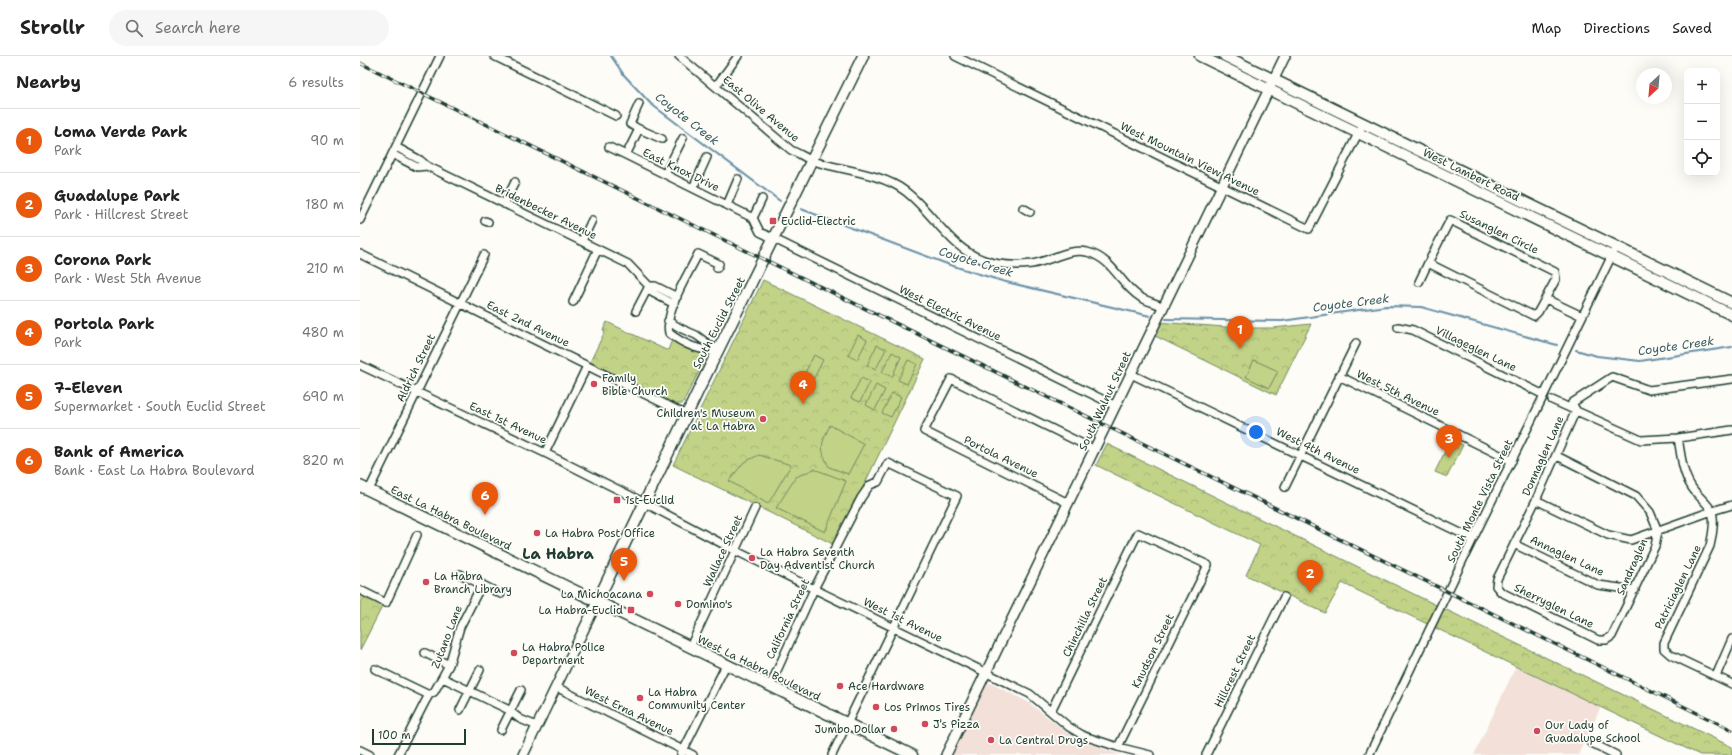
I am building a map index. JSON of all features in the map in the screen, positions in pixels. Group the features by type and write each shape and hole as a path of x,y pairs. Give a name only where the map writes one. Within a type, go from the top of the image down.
{"main road":[{"name":"South Euclid Street","path":"597,602 863,56"},
{"name":"West Lambert Road","path":"1200,56 1358,133 1614,252 1732,303"},
{"name":"West Lambert Road","path":"1225,56 1363,124 1614,252 1732,315"},
{"name":"East La Habra Boulevard","path":"364,488 597,602"},
{"name":"West La Habra Boulevard","path":"597,602 912,755"}],"street":[{"path":"360,220 440,56"},
{"path":"494,56 616,116"},
{"name":"East Olive Avenue","path":"679,56 791,150 812,160 876,178 904,190 957,244 969,254 984,261 1015,265 1031,264 1077,251 1087,252 1098,256 1108,264 1139,297 1162,306"},
{"path":"716,86 738,56"},
{"name":"West Mountain View Avenue","path":"954,56 1309,229 1363,124"},
{"name":"South Walnut Street","path":"946,755 1116,406 1162,306 1285,56"},
{"path":"639,104 630,124 662,140"},
{"name":"East Knox Drive","path":"639,129 626,155 753,218 760,232 774,240"},
{"path":"665,174 683,138"},
{"name":"Bridenbecker Avenue","path":"396,147 420,160 427,166 628,264 649,286 656,286 676,300"},
{"path":"609,147 626,155"},
{"name":"Bridenbecker Avenue","path":"392,154 417,167 427,166"},
{"path":"693,188 707,157"},
{"path":"727,204 738,179"},
{"path":"504,204 514,182"},
{"path":"753,218 762,199"},
{"path":"1023,208 1030,212"},
{"path":"582,241 592,220"},
{"name":"Susanglen Circle","path":"1419,282 1428,264 1450,220 1555,272 1556,279 1546,299 1534,316 1428,264"},
{"name":"West Electric Avenue","path":"774,240 1116,406"},
{"path":"573,302 598,249"},
{"name":"South Monte Vista Street","path":"1369,755 1614,252"},
{"name":"East 2nd Avenue","path":"360,254 687,415"},
{"path":"717,268 719,264 698,254 676,300 668,321 668,333 688,345 704,351 718,351"},
{"name":"Aldrich Street","path":"364,488 417,393 484,255"},
{"path":"636,311 649,286"},
{"path":"1546,299 1582,316"},
{"path":"668,321 696,335 718,351"},
{"name":"Villageglen Lane","path":"1398,327 1413,330 1544,395"},
{"path":"1285,487 1356,343"},
{"name":"East 1st Avenue","path":"360,365 545,453 645,503"},
{"path":"545,453 587,366"},
{"name":"West 4th Avenue","path":"1131,374 1473,539"},
{"name":"West 5th Avenue","path":"1339,376 1512,461"},
{"name":"Donnaglen Lane","path":"1496,586 1496,579 1557,456 1576,410 1572,403 1612,377 1649,390 1732,379"},
{"name":"Portola Avenue","path":"1068,503 924,431 951,379 1094,450"},
{"path":"1552,400 1641,440 1678,438 1732,430"},
{"path":"1678,438 1683,469 1691,487 1712,511"},
{"name":"Sandraglen","path":"1557,456 1636,496 1650,512 1658,532 1655,546 1635,590 1612,636 1606,640"},
{"name":"California Street","path":"770,686 814,589 861,498 870,485 878,482 888,463 957,496 893,628"},
{"path":"1536,500 1608,535 1631,540 1658,532 1712,511 1732,505"},
{"name":"West 1st Avenue","path":"645,503 736,551 1030,694 1069,727 1084,736 1118,748 1150,755"},
{"name":"Wallace Street","path":"690,647 755,508"},
{"name":"Patriciaglen Lane","path":"1712,511 1714,531 1710,546 1664,643 1664,649 1670,655 1716,676"},
{"name":"Chinchilla Street","path":"1051,711 1138,533 1208,565"},
{"path":"360,590 386,603 417,535"},
{"name":"Annaglen Lane","path":"1514,544 1598,585 1635,590"},
{"name":"Knudson Street","path":"1118,748 1208,565"},
{"path":"460,574 501,594"},
{"name":"Zutano Lane","path":"398,755 429,695 434,692 443,678 449,665 460,627 482,584"},
{"name":"Sherryglen Lane","path":"1496,586 1501,592 1514,599 1598,640 1606,640"},
{"name":"Hillcrest Street","path":"1206,755 1284,597"},
{"path":"523,755 597,602"},
{"path":"832,755 893,628"},
{"path":"1732,639 1716,676 1732,684"},
{"path":"425,653 449,665"},
{"path":"682,753 726,665"},
{"path":"375,669 429,695"},
{"path":"460,710 480,670"},
{"path":"443,678 510,711 520,719 537,726"},
{"name":"West Erna Avenue","path":"556,688 682,753 693,755"},
{"path":"501,730 521,690"},
{"path":"1590,742 1616,755"},
{"path":"360,750 370,755"}],"shaded area":[{"name":"Our Lady of Guadalupe School","path":"1516,666 1601,707 1578,755 1474,755"},
{"path":"990,683 1028,702 1069,734 1090,744 1121,755 952,755 984,687"}],"green space":[{"path":"763,280 925,359 835,545 673,465"},
{"path":"607,322 666,350 668,350 672,340 684,347 702,354 705,360 682,404 674,404 590,362 605,331 603,330"},
{"path":"1156,322 1239,328 1273,328 1311,324 1276,395 1151,334"},
{"path":"858,335 867,340 857,360 848,355"},
{"path":"877,345 886,349 876,369 867,365"},
{"path":"892,352 901,357 892,377 882,372"},
{"path":"814,355 823,360 813,380 804,375"},
{"path":"908,360 917,364 907,384 898,380"},
{"path":"1254,360 1278,371 1269,388 1246,377"},
{"path":"861,378 870,382 860,402 851,398"},
{"path":"876,385 885,390 875,410 866,405"},
{"path":"892,393 901,397 891,417 882,413"},
{"path":"830,425 864,444 848,474 829,467 824,455 822,446"},
{"path":"1451,439 1463,445 1447,477 1435,472"},
{"path":"1107,444 1434,604 1732,747 1732,755 1700,755 1342,583 1325,613 1246,575 1260,545 1096,465"},
{"path":"759,455 791,465 768,504 729,481 744,462"},
{"path":"814,469 846,481 825,532 776,508 796,477"},
{"path":"360,595 383,605 360,650"}],"waterway":[{"name":"Coyote Creek","path":"611,56 624,75 651,104 780,201"},
{"name":"Coyote Creek","path":"801,209 950,265 1002,281 1150,316"},
{"name":"Coyote Creek","path":"1166,319 1282,321 1386,306 1421,307 1557,345"},
{"name":"Coyote Creek","path":"1576,350 1597,356 1640,361 1732,347"}],"railway":[{"path":"360,63 1732,730"}],"place":[{"name":"Euclid-Electric","path":"773,221"},
{"name":"Loma Verde Park","path":"1240,349"},
{"name":"Family Bible Church","path":"594,384"},
{"name":"Portola Park","path":"803,404"},
{"name":"Children's Museum at La Habra","path":"763,419"},
{"name":"Corona Park","path":"1449,458"},
{"name":"1st-Euclid","path":"617,500"},
{"name":"Bank of America","path":"485,515"},
{"name":"La Habra Post Office","path":"537,533"},
{"name":"La Habra Seventh Day Adventist Church","path":"752,558"},
{"name":"7-Eleven","path":"624,581"},
{"name":"La Habra Branch Library","path":"426,582"},
{"name":"Guadalupe Park","path":"1310,593"},
{"name":"La Michoacana","path":"650,594"},
{"name":"Domino's","path":"678,604"},
{"name":"La Habra-Euclid","path":"631,610"},
{"name":"La Habra Police Department","path":"514,653"},
{"name":"Ace Hardware","path":"840,686"},
{"name":"La Habra Community Center","path":"640,698"},
{"name":"Los Primos Tires","path":"876,707"},
{"name":"J's Pizza","path":"925,724"},
{"name":"Jumbo Dollar","path":"894,729"},
{"name":"Our Lady of Guadalupe School","path":"1537,731"},
{"name":"La Central Drugs","path":"991,740"}],"district":[{"name":"La Habra","path":"558,554"}]}
